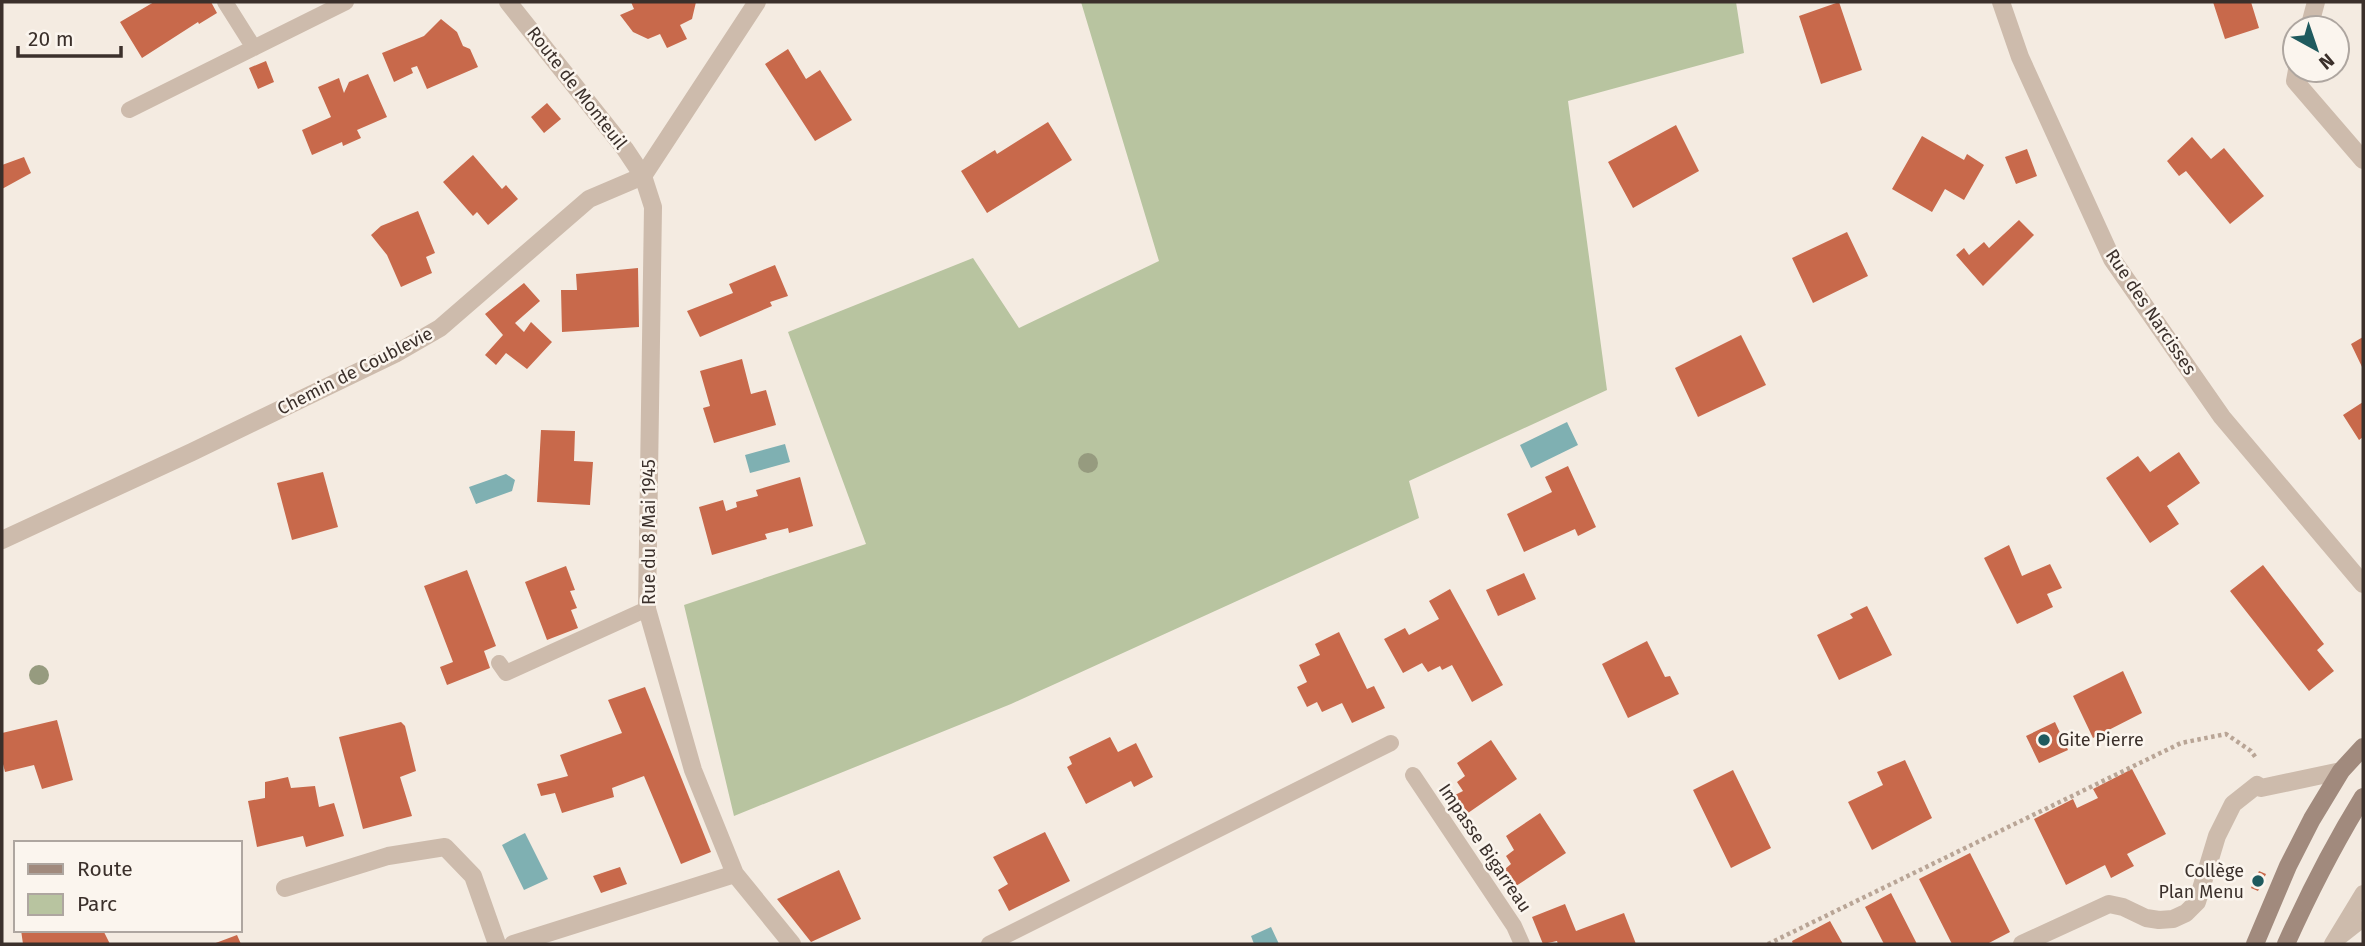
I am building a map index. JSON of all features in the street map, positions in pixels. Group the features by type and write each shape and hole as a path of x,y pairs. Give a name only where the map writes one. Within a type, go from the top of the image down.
{"main road":[{"path":"2255,944 2288,866 2341,771 2363,747"},
{"path":"2286,944 2334,846 2363,797"}],"street":[{"name":"Route de Monteuil","path":"508,2 625,149 643,176"},
{"path":"643,176 757,2"},
{"name":"Rue des Narcisses","path":"2001,2 2020,57 2112,259 2222,417 2363,584"},
{"path":"2298,84 2363,160"},
{"name":"Chemin de Coublevie","path":"2,540 192,452 394,354 440,328 589,199 643,176"},
{"name":"Rue du 8 Mai 1945","path":"643,176 653,207 647,609 693,770 735,874 792,944"},
{"path":"2022,944 2109,904 2123,906 2135,915 2159,920 2173,919 2186,912 2197,902 2217,836 2233,804 2257,785 2261,788 2341,771"},
{"path":"285,888 388,856 445,847 474,876 498,944"},
{"path":"513,944 735,874"}],"lane":[{"path":"225,2 254,48"},
{"path":"129,110 346,2"},
{"path":"499,663 506,673 647,609"},
{"path":"989,944 1391,743"},
{"name":"Impasse Bigarreau","path":"1413,775 1514,926 1522,944"},
{"path":"2332,944 2363,893"},
{"path":"2332,944 2363,919"}],"path":[{"path":"1768,944 2181,743 2226,734 2251,751 2261,765 2261,788"}],"green space":[{"path":"1081,2 1736,2 1744,53 1568,101 1607,390 1409,481 1419,518 1011,704 734,816 684,605 866,544 788,332 973,258 1019,328 1159,261"}],"water":[{"path":"1567,422 1578,445 1531,468 1520,445"},
{"path":"785,444 790,462 750,473 745,455"},
{"path":"506,474 515,480 512,491 476,504 469,487"},
{"path":"525,833 548,879 524,890 502,845"},
{"path":"1271,927 1279,944 1254,944 1251,936"}],"building":[{"path":"154,2 211,2 217,13 142,58 120,22"},
{"path":"631,2 696,2 692,19 680,25 687,39 667,48 660,34 648,39 633,32 620,15 634,9"},
{"path":"1839,2 1862,70 1821,84 1799,16"},
{"path":"2213,2 2251,2 2259,28 2225,39"},
{"path":"441,19 457,32 463,46 470,49 478,67 427,89 417,66 411,68 413,73 394,82 382,53 424,36"},
{"path":"788,49 806,79 820,70 852,120 815,141 765,64"},
{"path":"266,61 274,82 258,89 249,68"},
{"path":"368,74 387,117 357,130 361,138 343,146 342,142 312,155 302,130 331,117 318,87 339,78 344,93 349,82"},
{"path":"547,103 561,119 544,133 531,117"},
{"path":"1048,122 1072,160 987,213 961,171 995,150 997,154"},
{"path":"1676,125 1699,171 1633,208 1608,162"},
{"path":"1922,136 1964,160 1967,154 1984,165 1964,200 1945,189 1932,212 1892,189"},
{"path":"2192,137 2211,159 2224,148 2264,196 2230,224 2186,171 2179,176 2167,161"},
{"path":"2027,149 2037,176 2016,184 2005,157"},
{"path":"473,155 502,189 506,185 518,199 488,225 477,212 473,216 443,182"},
{"path":"24,157 31,173 2,189 2,165"},
{"path":"418,211 435,253 426,257 432,273 401,287 387,255 371,235 381,226"},
{"path":"2019,220 2034,235 1983,286 1956,255 1964,248 1969,255 1984,242 1989,248"},
{"path":"1847,232 1868,276 1813,303 1792,258"},
{"path":"775,265 788,296 770,302 772,306 700,337 687,311 733,293 729,284"},
{"path":"638,268 639,327 562,332 561,290 577,290 576,274"},
{"path":"524,283 540,301 515,323 524,332 531,322 552,342 527,369 506,353 496,365 485,355 503,335 485,314"},
{"path":"1741,335 1766,385 1698,417 1675,368"},
{"path":"2363,337 2363,369 2351,344"},
{"path":"742,359 751,394 766,390 776,425 714,443 703,408 710,406 700,371"},
{"path":"2363,402 2363,437 2359,440 2343,415"},
{"path":"541,430 575,431 574,461 593,462 590,505 537,502"},
{"path":"2179,452 2200,483 2167,506 2179,524 2150,543 2106,478 2138,456 2150,472"},
{"path":"1568,466 1596,527 1578,536 1575,529 1524,552 1507,514 1552,492 1545,477"},
{"path":"323,472 338,527 292,540 277,483"},
{"path":"800,477 813,526 789,533 788,528 765,534 767,539 712,555 699,507 723,500 726,511 737,507 736,502 758,496 756,490"},
{"path":"2009,545 2022,576 2050,564 2062,588 2047,594 2053,607 2017,624 1984,558"},
{"path":"2263,565 2324,644 2317,650 2334,671 2309,691 2230,591"},
{"path":"566,566 575,590 570,591 577,608 571,610 578,628 547,640 525,582"},
{"path":"467,570 496,646 484,651 490,668 447,685 440,667 453,662 424,586"},
{"path":"1524,573 1536,599 1498,616 1486,590"},
{"path":"1450,589 1503,685 1472,702 1452,665 1442,670 1440,666 1428,672 1422,663 1403,673 1384,639 1405,628 1409,635 1439,619 1429,601"},
{"path":"1867,606 1892,655 1839,680 1817,635 1853,618 1850,614"},
{"path":"1339,632 1367,689 1374,686 1385,708 1352,723 1342,703 1322,712 1317,702 1307,707 1297,687 1307,682 1299,665 1320,655 1315,644"},
{"path":"1647,641 1665,677 1670,676 1679,694 1628,718 1602,664"},
{"path":"2123,671 2142,713 2093,738 2073,696"},
{"path":"645,687 711,852 681,864 644,776 612,788 614,797 562,813 555,793 541,796 537,784 568,776 560,755 622,733 608,700"},
{"path":"57,720 73,780 42,789 34,765 5,772 2,733"},
{"path":"401,722 405,726 416,771 400,777 412,816 363,829 339,737"},
{"path":"2055,722 2068,750 2039,763 2026,736"},
{"path":"1110,737 1118,752 1136,743 1153,777 1134,787 1131,781 1086,804 1067,767 1072,764 1069,757"},
{"path":"1491,740 1517,779 1468,813 1455,795 1463,791 1457,782 1465,776 1457,763"},
{"path":"1905,760 1932,818 1872,850 1848,802 1883,785 1877,772"},
{"path":"2132,769 2166,834 2127,854 2134,866 2111,878 2105,865 2066,885 2034,819 2073,799 2077,808 2098,798 2093,789"},
{"path":"1733,770 1771,848 1731,868 1693,790"},
{"path":"288,777 291,788 315,786 319,807 334,803 344,836 306,847 303,836 257,847 248,801 265,798 265,782"},
{"path":"1540,813 1566,853 1516,886 1505,869 1511,864 1506,856 1514,850 1506,836"},
{"path":"1045,832 1070,881 1009,911 998,890 1008,884 993,857"},
{"path":"1970,853 2010,932 1987,944 1952,944 1919,879"},
{"path":"620,867 627,884 601,893 593,876"},
{"path":"839,870 861,919 811,942 777,899"},
{"name":"Collège Plan Menu","path":"2259,871 2266,874 2258,891 2251,888"},
{"path":"1891,893 1917,944 1884,944 1865,907"},
{"path":"1565,904 1576,931 1624,913 1636,944 1558,944 1557,941 1543,944 1532,917"},
{"path":"1830,921 1843,944 1793,944 1792,941"},
{"path":"21,932 104,932 110,944 23,944"},
{"path":"237,935 241,944 213,944"}],"place":[{"name":"Gite Pierre","path":"2044,740"},
{"name":"Collège Plan Menu","path":"2258,881"}]}
